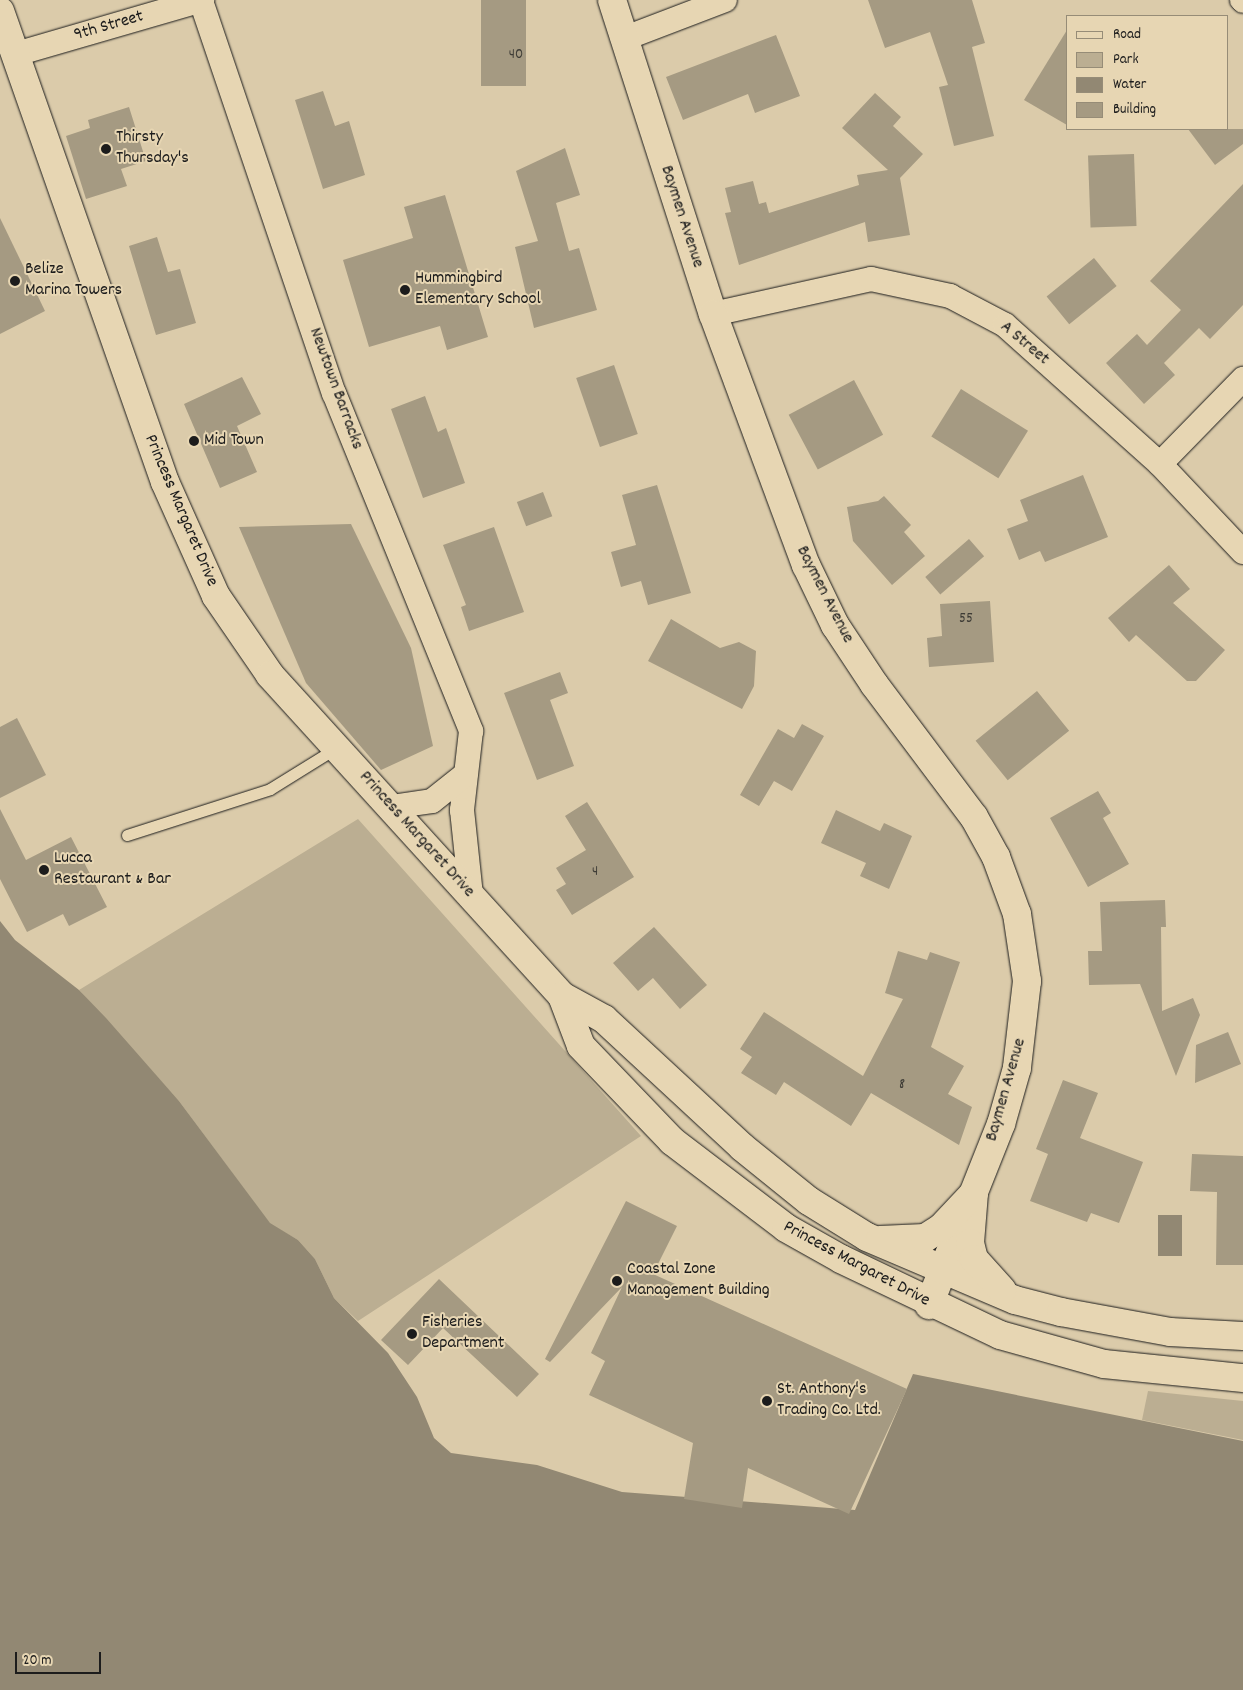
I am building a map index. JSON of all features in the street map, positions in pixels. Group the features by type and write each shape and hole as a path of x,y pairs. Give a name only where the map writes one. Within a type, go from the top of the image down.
{"main road":[{"name":"Baymen Avenue","path":"612,0 713,314 779,497 835,625 974,817 996,857 1017,914 1027,982 1022,1040 1001,1124 930,1305"},
{"name":"Princess Margaret Drive","path":"0,11 190,544 216,596 270,675 562,996 604,1019 742,1148 810,1201 867,1238 1015,1300 1113,1324 1243,1336"},
{"name":"Princess Margaret Drive","path":"562,996 581,1046 619,1090 706,1170 786,1228 930,1305 1000,1335 1104,1364 1243,1378"},
{"path":"867,1238 890,1242 925,1238 941,1228 974,1192"},
{"path":"974,1192 970,1243 974,1259 993,1284 1015,1300"}],"street":[{"path":"623,39 725,0"},
{"name":"9th Street","path":"16,54 201,1"},
{"name":"Newtown Barracks","path":"201,1 334,393 471,731 462,836 471,896"},
{"name":"A Street","path":"713,314 871,279 950,296 1005,325 1160,464 1243,552"},
{"path":"1160,464 1243,379"},
{"path":"392,807 412,807 432,801 466,774"}],"lane":[{"path":"127,835 270,789 336,748"}],"green space":[{"path":"358,819 641,1136 358,1321 334,1298 315,1259 298,1240 270,1224 179,1101 79,990"},
{"path":"1148,1391 1243,1401 1243,1440 1142,1420"}],"water":[{"path":"0,921 15,940 79,990 106,1018 179,1101 270,1223 298,1240 315,1259 334,1298 388,1353 417,1397 434,1438 451,1453 537,1465 622,1492 855,1510 913,1374 1243,1441 1243,1690 0,1690"},
{"path":"1158,1215 1182,1215 1182,1256 1158,1256"}],"building":[{"path":"481,0 526,0 526,86 481,86"},
{"path":"868,0 972,0 985,43 972,47 994,136 954,146 939,87 948,85 930,32 885,48"},
{"path":"1066,32 1066,124 1024,100"},
{"path":"776,35 800,96 755,113 748,94 683,120 666,77"},
{"path":"323,91 335,126 349,121 365,175 323,189 295,100"},
{"path":"875,93 901,117 893,126 923,154 900,178 910,235 868,242 865,222 739,265 725,213 731,212 725,188 753,181 759,204 766,202 769,213 859,185 857,175 888,170 842,128"},
{"name":"Thirsty Thursday's","path":"129,107 146,161 121,169 127,186 86,199 66,136 90,128 88,120"},
{"path":"1243,129 1243,144 1215,165 1189,130"},
{"path":"565,148 580,195 556,203 569,251 579,248 597,310 534,328 515,247 538,241 516,171"},
{"path":"1134,154 1137,226 1091,228 1088,156"},
{"path":"1243,184 1243,305 1210,339 1199,328 1164,363 1175,375 1144,404 1106,363 1137,334 1147,345 1181,310 1150,281"},
{"path":"445,195 488,337 447,350 440,326 369,347 343,260 413,238 404,207"},
{"name":"Belize Marina Towers","path":"0,218 45,311 0,334"},
{"path":"157,237 168,272 180,269 196,323 156,335 129,246"},
{"path":"1094,258 1117,286 1069,324 1047,296"},
{"path":"614,365 638,434 600,447 576,378"},
{"path":"242,377 261,414 237,426 257,472 220,488 184,404"},
{"path":"854,380 883,435 818,469 789,415"},
{"path":"961,389 1028,431 998,478 931,436"},
{"path":"425,396 438,432 446,428 465,483 423,498 391,409"},
{"path":"1083,475 1108,537 1045,562 1040,551 1019,560 1007,529 1028,521 1020,500"},
{"path":"657,485 691,593 648,605 641,581 621,587 611,552 636,545 622,495"},
{"path":"543,492 552,516 526,526 517,502"},
{"path":"884,496 911,525 904,532 925,556 892,585 853,541 847,507 878,501"},
{"path":"351,524 411,648 433,746 381,770 306,683 239,527"},
{"path":"494,527 524,612 469,631 461,607 466,605 443,545"},
{"path":"969,539 984,556 940,594 925,577"},
{"path":"1169,565 1190,589 1173,603 1225,650 1196,681 1187,681 1136,635 1129,642 1108,618"},
{"path":"990,601 994,662 929,667 927,638 942,636 940,604"},
{"path":"671,619 720,648 739,642 756,651 754,686 742,709 648,661"},
{"path":"560,672 568,693 550,700 574,766 537,780 504,693"},
{"path":"1037,691 1069,731 1008,780 976,741"},
{"path":"17,718 46,775 0,798 0,727"},
{"path":"802,724 824,736 792,791 774,781 759,806 740,795 778,729 794,738"},
{"path":"1098,791 1111,813 1103,818 1129,864 1088,887 1050,818"},
{"path":"587,802 634,877 572,915 556,890 566,884 556,868 586,850 565,816"},
{"name":"Lucca Restaurant & Bar","path":"0,809 26,860 71,837 107,907 69,926 63,914 27,932 0,879"},
{"path":"836,810 880,831 884,823 912,836 889,889 860,876 866,863 821,843"},
{"path":"1165,900 1166,927 1161,927 1162,1011 1193,998 1200,1015 1176,1076 1140,984 1089,985 1088,951 1102,951 1100,902"},
{"path":"654,927 707,985 680,1009 653,978 638,991 613,963"},
{"path":"898,951 927,960 930,952 960,962 931,1047 964,1066 948,1094 972,1107 959,1145 871,1093 851,1126 784,1082 776,1095 741,1073 752,1057 740,1049 764,1012 863,1076 903,999 885,993"},
{"path":"1228,1032 1241,1064 1195,1083 1196,1045"},
{"path":"1063,1080 1098,1093 1080,1138 1143,1162 1119,1223 1091,1213 1087,1222 1030,1201 1048,1154 1036,1149"},
{"path":"1192,1154 1243,1156 1243,1265 1216,1265 1217,1192 1190,1191"},
{"name":"St. Anthony's Trading Co. Ltd.","path":"626,1201 677,1226 653,1274 907,1389 849,1514 748,1468 742,1508 684,1499 693,1443 589,1395 605,1361 591,1353 622,1287 550,1362 545,1359"},
{"name":"Fisheries Department","path":"439,1279 539,1374 517,1397 443,1328 408,1365 381,1340"}],"place":[{"name":"Thirsty Thursday's","path":"106,149"},
{"name":"Belize Marina Towers","path":"15,281"},
{"name":"Hummingbird Elementary School","path":"405,290"},
{"name":"Mid Town","path":"194,441"},
{"name":"Lucca Restaurant & Bar","path":"44,870"},
{"name":"Coastal Zone Management Building","path":"617,1281"},
{"name":"Fisheries Department","path":"412,1334"},
{"name":"St. Anthony's Trading Co. Ltd.","path":"767,1401"}]}
